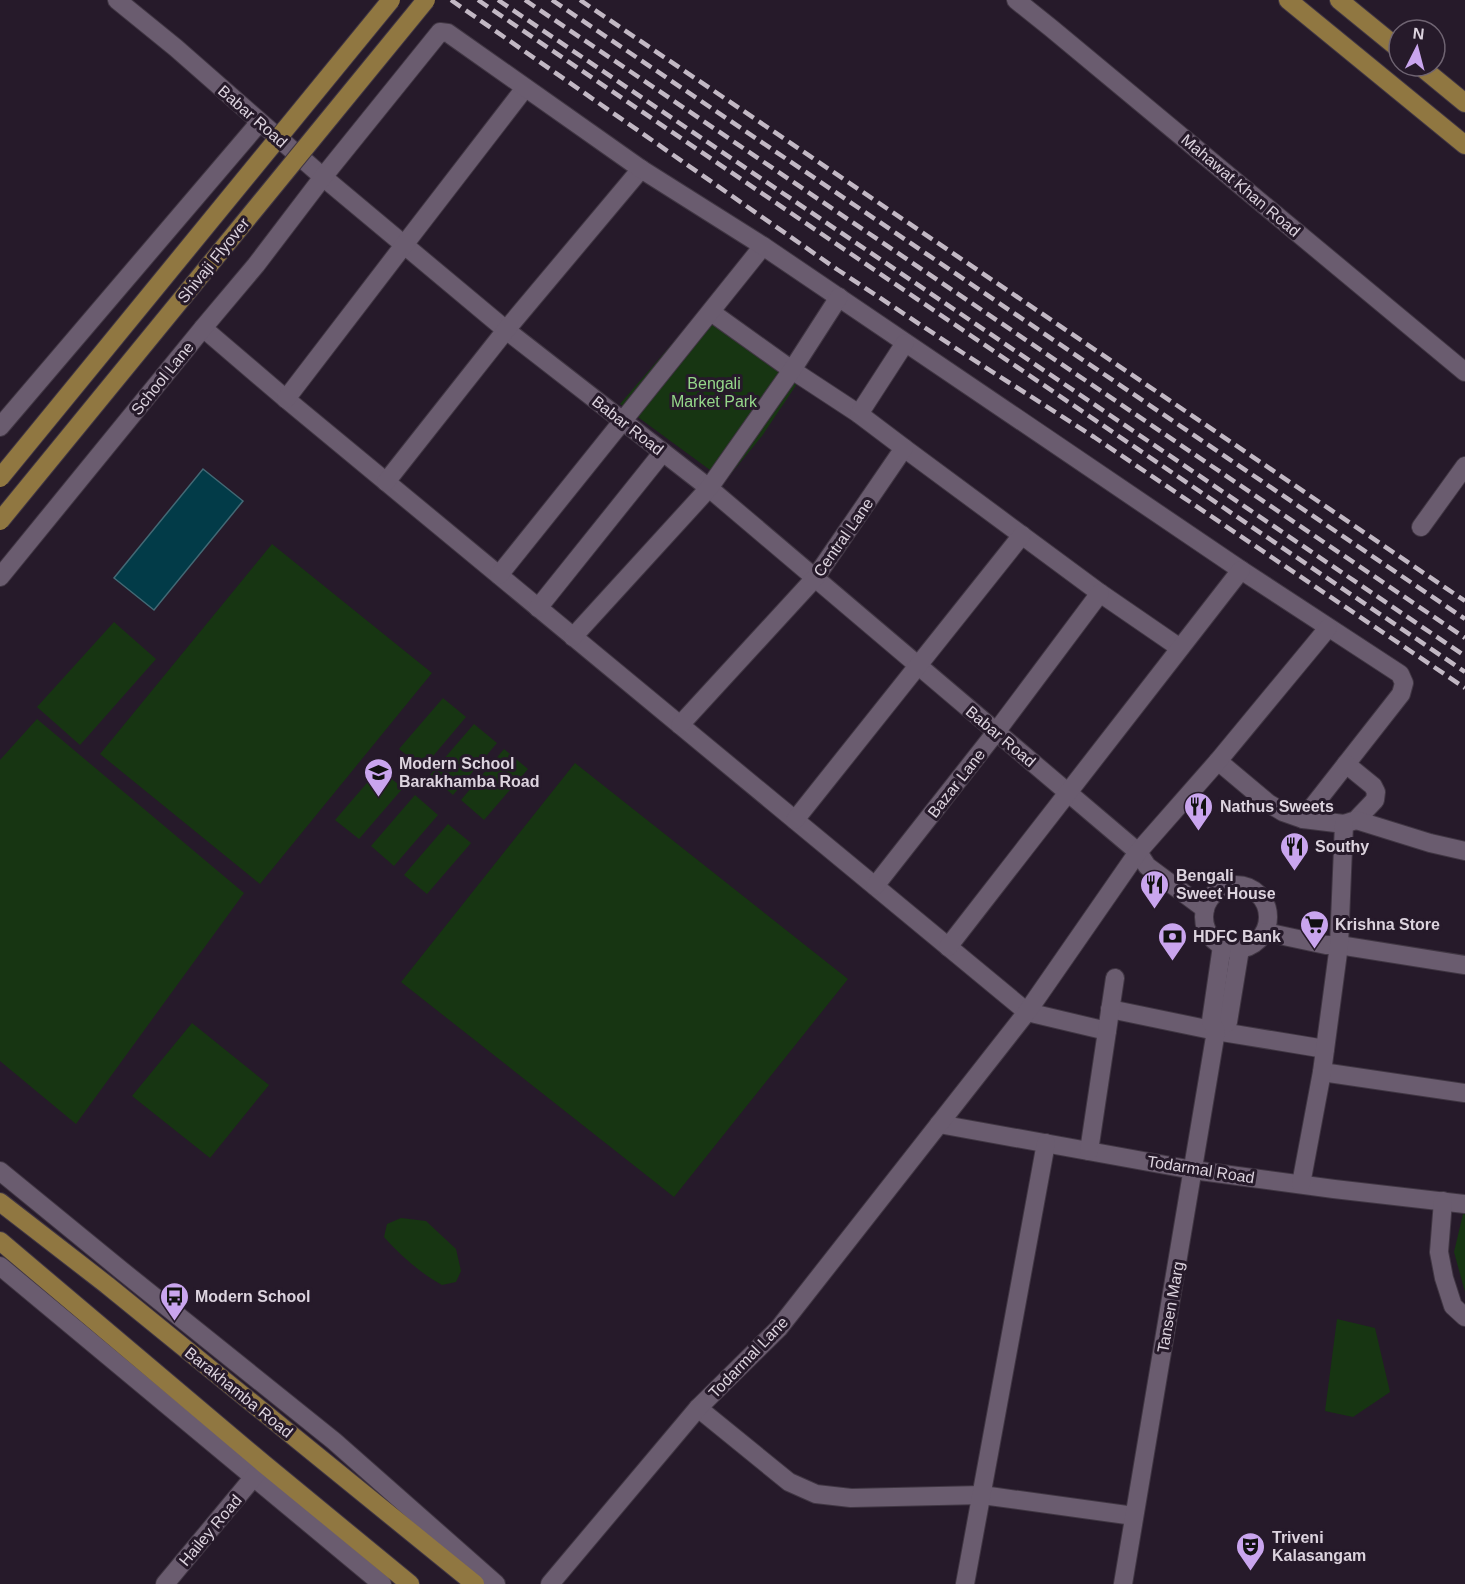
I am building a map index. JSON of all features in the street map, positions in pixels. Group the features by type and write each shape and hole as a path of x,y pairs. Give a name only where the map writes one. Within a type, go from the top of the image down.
{"main road":[{"name":"Shivaji Flyover","path":"0,478 391,0"},
{"name":"Shivaji Flyover","path":"0,521 426,0"},
{"path":"1288,0 1465,145"},
{"path":"1340,0 1387,39"},
{"path":"1435,78 1465,103"},
{"name":"Barakhamba Road","path":"0,1202 107,1285 475,1584"},
{"path":"0,1241 259,1471 410,1584"}],"street":[{"name":"Babar Road","path":"117,0 176,48 259,123 506,330 709,488 1138,852 1147,866 1208,904"},
{"name":"Mahawat Khan Road","path":"1016,0 1465,372"},
{"name":"School Lane","path":"0,577 256,265 323,177 440,32 448,33 525,88"},
{"path":"286,399 525,88 641,169 763,246 1241,570 1400,674 1404,683 1401,694 1303,819"},
{"path":"0,427 259,123"},
{"path":"386,482 506,330 641,169"},
{"path":"499,575 763,246"},
{"path":"573,637 709,488 792,370 839,297"},
{"path":"711,312 859,414 1100,592 1180,648"},
{"path":"203,328 1027,1012 1107,1031"},
{"path":"859,414 905,343"},
{"name":"Central Lane","path":"680,725 815,578 904,448"},
{"path":"538,608 663,452"},
{"path":"1421,527 1465,466"},
{"path":"795,820 1022,535"},
{"path":"948,947 1241,570"},
{"name":"Bazar Lane","path":"875,886 996,732 1100,592"},
{"name":"Todarmal Lane","path":"550,1584 698,1408 779,1328 1027,1012 1138,852 1218,761 1328,627"},
{"path":"1218,761 1268,803 1283,812 1303,819 1350,822 1465,851"},
{"path":"1301,1184 1322,1072 1340,945 1350,822 1375,801 1376,792 1373,786 1346,764"},
{"path":"1241,885 1261,897 1267,908 1266,928 1260,939 1251,946 1232,948 1210,935 1205,925 1208,904 1216,892 1228,886 1241,885"},
{"path":"1266,928 1327,935 1340,945 1465,965"},
{"name":"Tansen Marg","path":"1123,1584 1216,1030 1227,1022 1232,948"},
{"path":"1089,1151 1115,978"},
{"path":"1110,1009 1325,1049"},
{"path":"1322,1072 1465,1093"},
{"name":"Todarmal Road","path":"939,1124 1193,1170 1465,1204"},
{"path":"965,1584 1046,1143"},
{"path":"0,1171 334,1441 496,1584"},
{"path":"1443,1201 1439,1252 1453,1306 1465,1317"},
{"path":"0,1266 259,1471 382,1584"},
{"path":"698,1408 789,1482 816,1494 851,1498 982,1495 1134,1516"},
{"path":"286,1430 298,1413"},
{"name":"Hailey Road","path":"165,1584 259,1471"}],"green space":[{"name":"Bengali Market Park","path":"708,302 807,369 762,436 725,481 620,404"},
{"path":"272,544 432,673 260,884 100,754"},
{"path":"114,622 156,659 80,745 37,707"},
{"path":"443,698 466,717 423,768 399,749"},
{"path":"37,719 244,893 76,1124 0,1061 0,760"},
{"path":"474,724 497,743 453,795 430,775"},
{"path":"504,749 528,769 484,820 461,800"},
{"path":"575,763 848,979 674,1197 401,982"},
{"path":"379,769 403,788 359,839 335,820"},
{"path":"415,795 438,815 394,866 371,846"},
{"path":"448,824 471,843 427,894 404,875"},
{"path":"192,1023 269,1085 210,1158 132,1096"},
{"path":"1463,1214 1465,1214 1465,1292 1454,1252"},
{"path":"401,1218 426,1221 456,1249 461,1271 456,1282 442,1285 426,1275 411,1264 384,1237 387,1224"},
{"path":"1337,1319 1375,1328 1390,1392 1353,1417 1325,1411"}],"water":[{"path":"203,469 243,501 154,610 114,578"}],"railway":[{"path":"451,0 838,270 1094,437 1465,688"},
{"path":"478,0 1465,672"},
{"path":"498,0 1465,656"},
{"path":"525,0 1465,638"},
{"path":"552,0 1465,619"},
{"path":"580,0 1465,601"}],"place":[{"name":"Modern School Barakhamba Road","path":"378,798"},
{"name":"Nathus Sweets","path":"1199,832"},
{"name":"Southy","path":"1294,872"},
{"name":"Bengali Sweet House","path":"1155,910"},
{"name":"Krishna Store","path":"1314,950"},
{"name":"HDFC Bank","path":"1172,962"},
{"name":"Modern School","path":"174,1322"},
{"name":"Triveni Kalasangam","path":"1251,1572"}]}
